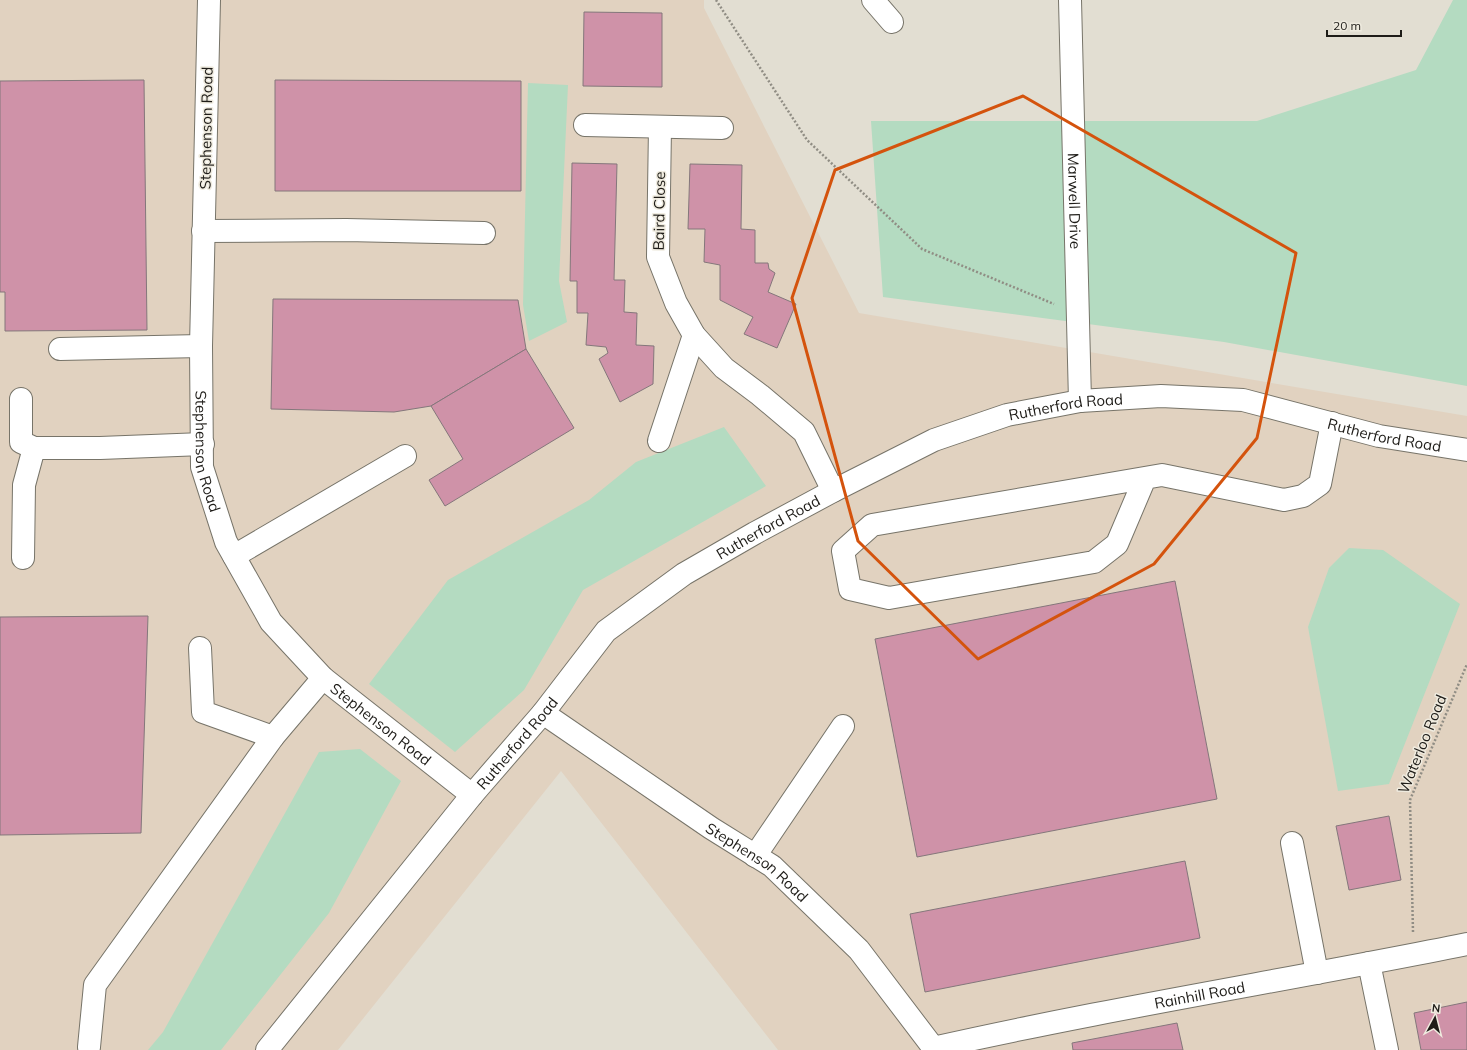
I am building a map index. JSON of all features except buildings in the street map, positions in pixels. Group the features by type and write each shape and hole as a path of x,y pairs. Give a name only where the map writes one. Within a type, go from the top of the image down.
{"street":[{"name":"Stephenson Road","path":"209,0 201,346 202,467 226,542 271,622 323,678 472,795"},
{"path":"873,0 892,22"},
{"name":"Marwell Drive","path":"1070,0 1080,401"},
{"path":"585,125 722,128"},
{"name":"Baird Close","path":"660,127 658,257 676,303 694,335 724,368 760,395 804,432 833,491"},
{"path":"203,231 346,230 484,233"},
{"path":"660,441 694,335"},
{"path":"60,349 201,346"},
{"name":"Rutherford Road","path":"266,1050 472,795 543,713 606,630 684,574 754,533 934,440 1007,415 1080,401 1161,396 1243,400 1379,436 1467,450"},
{"path":"20,399 20,442 34,448 100,448 203,444"},
{"path":"1145,478 1117,544 1094,562 889,598 850,589 843,551 872,525 1162,475 1284,500 1303,496 1320,484 1332,423"},
{"path":"23,558 24,485 34,448"},
{"path":"234,556 405,456"},
{"path":"200,648 203,712 273,737"},
{"path":"89,1047 95,985 273,737 323,678"},
{"name":"Stephenson Road","path":"543,713 711,828 772,866 859,950 934,1049"},
{"path":"755,856 843,726"},
{"path":"1292,843 1318,973"},
{"name":"Rainhill Road","path":"934,1049 1032,1026 1467,944"},
{"path":"1369,963 1387,1050"}],"path":[{"path":"716,1 807,140 922,249 1078,314"},
{"name":"Waterloo Road","path":"1414,954 1410,800 1467,664"}],"highlighted area":[{"path":"1023,96 1296,253 1257,438 1154,564 978,659 858,541 792,298 835,170"}],"shaded area":[{"path":"0,0 704,0 704,8 859,313 1467,416 1467,1050 778,1050 561,771 338,1050 0,1050"}],"green space":[{"path":"1453,0 1467,0 1467,386 1224,342 883,297 871,121 1257,121 1416,70"},
{"path":"528,83 568,85 559,281 567,322 529,341 523,305"},
{"path":"724,427 766,486 583,590 524,690 455,752 369,684 448,580 589,500 636,462"},
{"path":"1349,548 1383,550 1460,604 1389,784 1338,791 1308,627 1329,568"},
{"path":"360,749 401,781 329,913 221,1050 148,1050 163,1032 319,752"}]}
